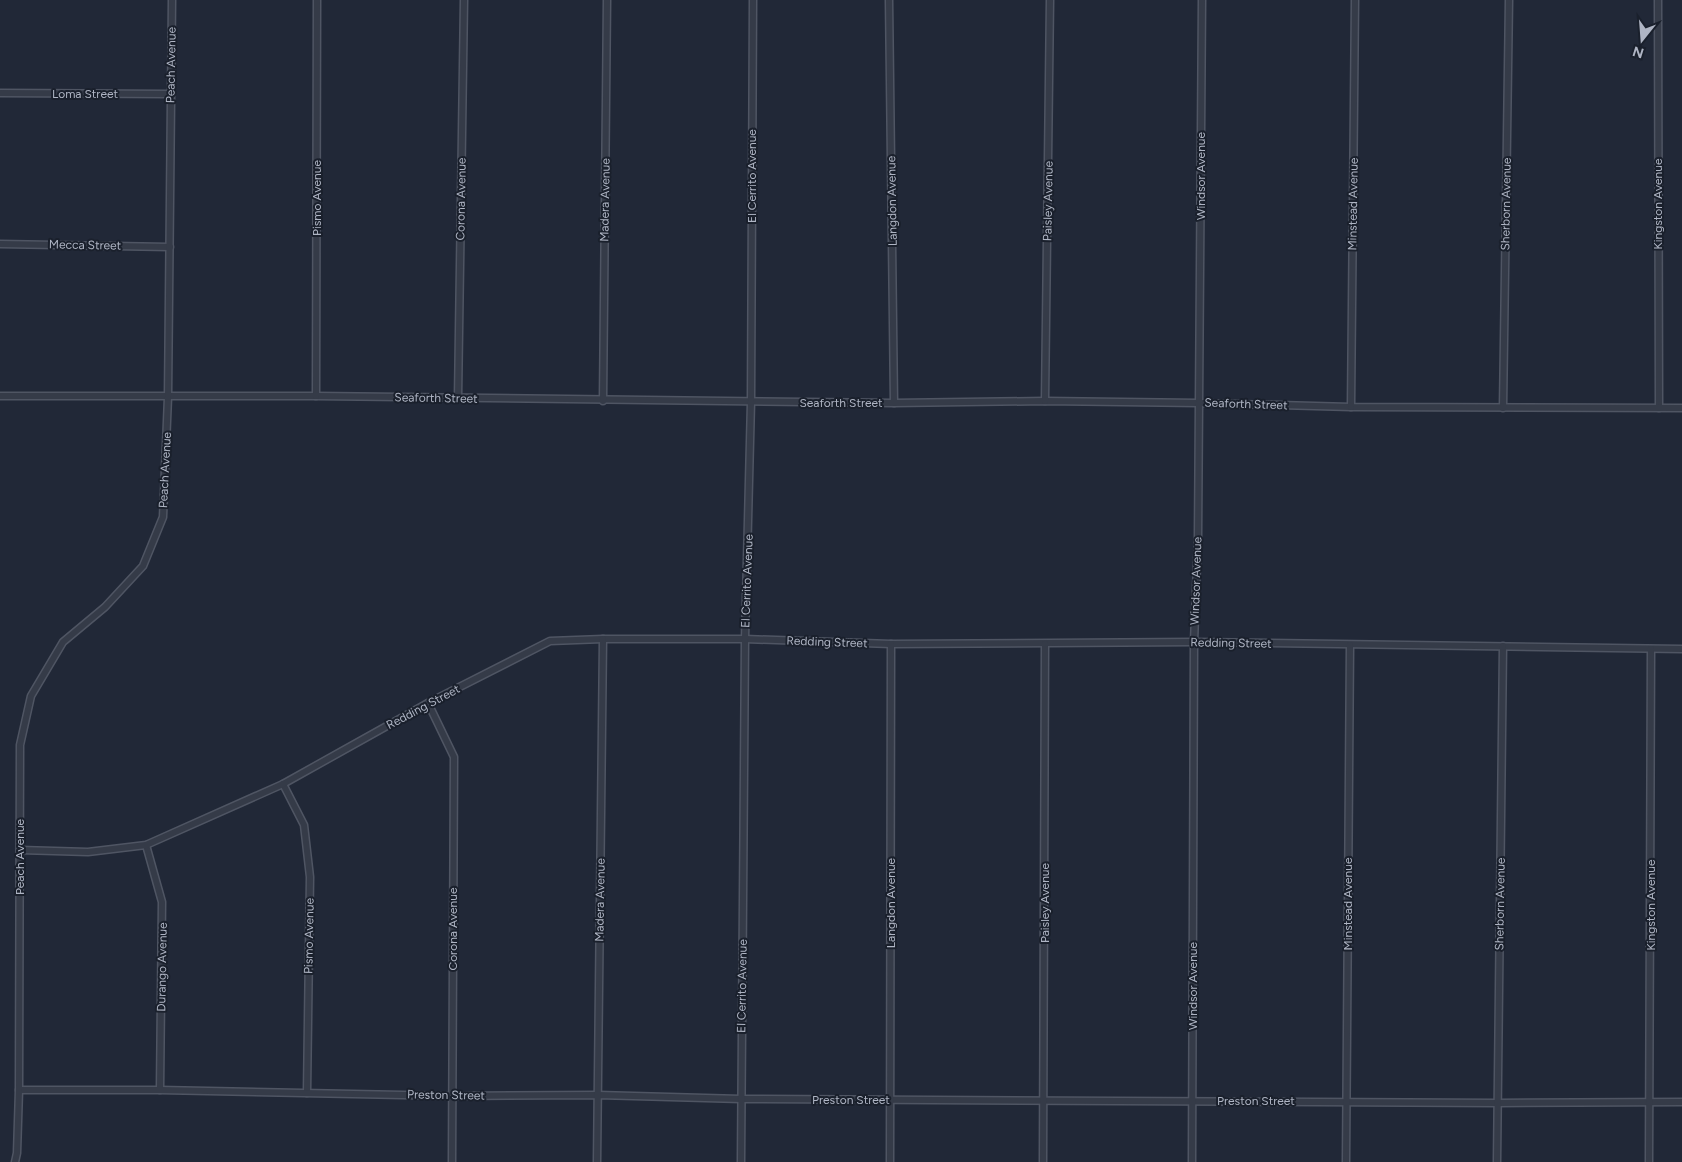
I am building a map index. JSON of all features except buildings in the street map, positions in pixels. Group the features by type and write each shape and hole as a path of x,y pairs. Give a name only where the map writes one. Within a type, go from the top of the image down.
{"street":[{"name":"Peach Avenue","path":"15,1162 19,1090 20,745 31,696 63,642 105,608 143,566 163,517 168,397 172,0"},
{"name":"Pismo Avenue","path":"316,396 317,0"},
{"name":"Corona Avenue","path":"458,398 464,0"},
{"name":"Madera Avenue","path":"603,401 607,0"},
{"name":"El Cerrito Avenue","path":"741,1162 746,639 751,402 753,0"},
{"name":"Langdon Avenue","path":"889,0 894,403"},
{"name":"Paisley Avenue","path":"1045,401 1050,0"},
{"name":"Windsor Avenue","path":"1192,1162 1194,642 1198,538 1202,0"},
{"name":"Minstead Avenue","path":"1351,407 1355,0"},
{"name":"Sherborn Avenue","path":"1503,408 1509,0"},
{"name":"Kingston Avenue","path":"1658,0 1658,408"},
{"name":"Loma Street","path":"0,93 170,94"},
{"name":"Mecca Street","path":"0,244 170,247"},
{"name":"Seaforth Street","path":"0,396 316,396 603,401 894,403 1045,401 1351,407 1682,408"},
{"name":"Madera Avenue","path":"597,1162 603,639"},
{"name":"Redding Street","path":"20,850 88,852 146,846 283,784 428,703 550,641 746,639 891,644 1194,642 1682,649"},
{"name":"Langdon Avenue","path":"890,1162 891,644"},
{"name":"Paisley Avenue","path":"1043,1162 1045,644"},
{"name":"Minstead Avenue","path":"1346,1162 1350,645"},
{"name":"Sherborn Avenue","path":"1497,1162 1503,646"},
{"name":"Kingston Avenue","path":"1649,1162 1651,649"},
{"name":"Corona Avenue","path":"428,703 454,756 452,1162"},
{"name":"Pismo Avenue","path":"283,784 304,825 310,877 307,1093"},
{"name":"Durango Avenue","path":"146,846 162,902 160,1090"},
{"name":"Preston Street","path":"19,1090 160,1090 741,1099 1498,1103 1682,1102"}]}
